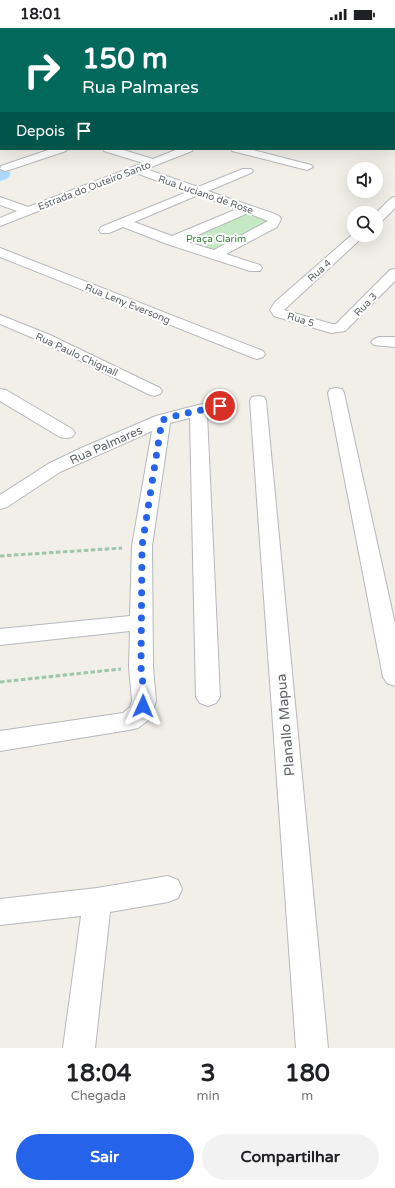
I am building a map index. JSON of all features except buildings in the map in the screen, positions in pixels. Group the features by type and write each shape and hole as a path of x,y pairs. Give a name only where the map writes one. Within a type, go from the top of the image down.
{"street":[{"path":"5,168 59,150"},
{"path":"111,150 153,162"},
{"name":"Estrada do Outeiro Santo","path":"0,222 185,150"},
{"path":"240,150 308,167"},
{"name":"Rua Luciano de Rose","path":"134,169 273,218 276,221 215,255"},
{"path":"105,230 247,171"},
{"path":"0,201 28,211"},
{"path":"383,213 395,201"},
{"path":"172,241 248,209"},
{"path":"124,223 172,241 255,268"},
{"name":"Rua 4","path":"280,305 351,242"},
{"name":"Rua Leny Eversong","path":"0,252 257,354"},
{"name":"Rua 3","path":"331,329 344,326 395,273"},
{"name":"Rua 5","path":"280,305 277,310 280,313 331,329"},
{"name":"Rua Paulo Chignall","path":"0,319 45,338 154,391"},
{"path":"379,342 395,342"},
{"path":"336,393 395,678"},
{"path":"0,394 66,433"},
{"name":"Planallo Mapua","path":"258,401 312,1048"},
{"name":"Rua Palmares","path":"0,503 54,468 162,420 198,410 220,406"},
{"path":"198,410 204,628 208,697"},
{"path":"0,741 129,721 141,712 144,701 141,667 142,546 162,420"},
{"path":"0,637 142,622"},
{"path":"0,912 97,901 168,889"},
{"path":"79,1048 97,901"}],"path":[{"path":"0,556 142,546"},
{"path":"0,682 141,667"}],"green space":[{"name":"Praça Clarim","path":"248,209 273,218 215,255 172,241"}],"route":[{"path":"143,706 144,694 141,667 142,546 162,420 198,410 220,406"}]}
